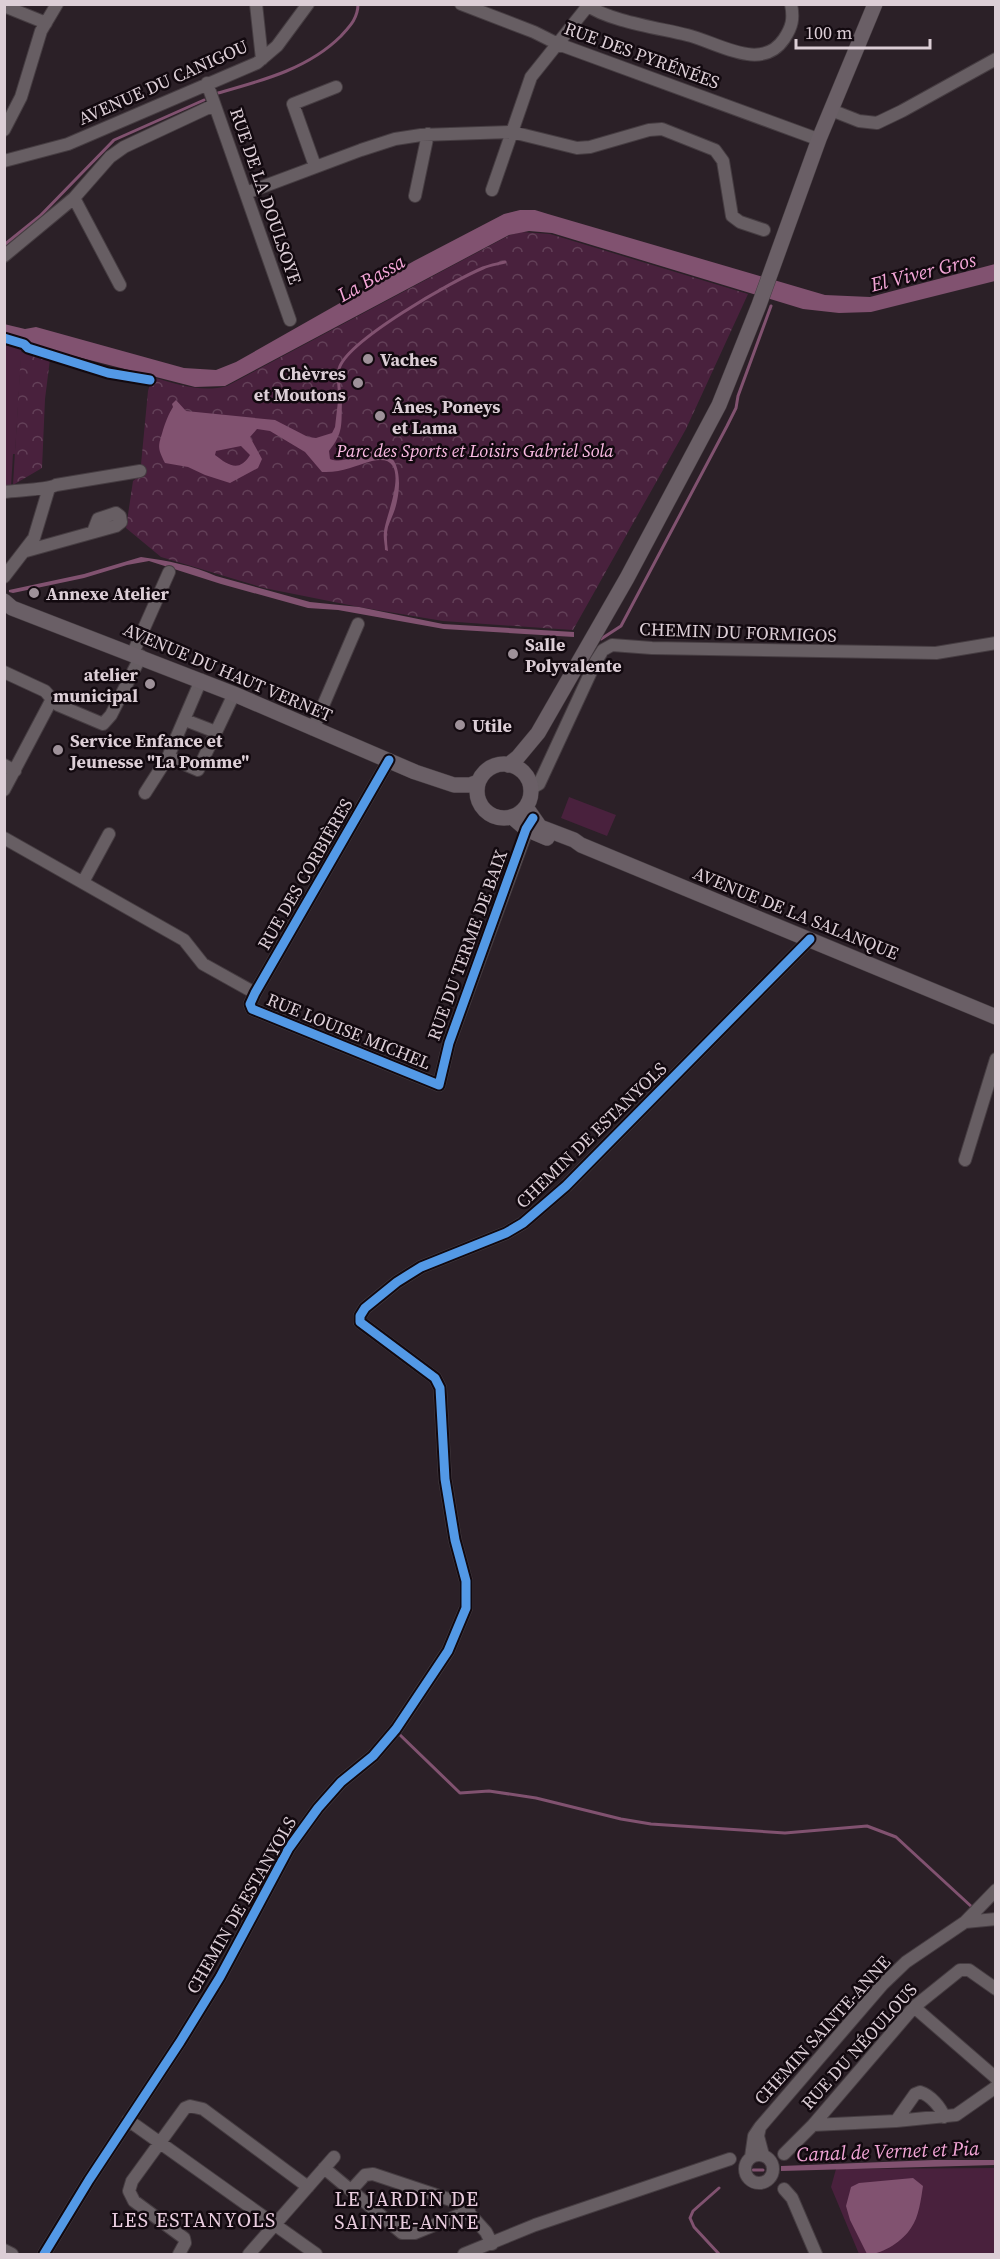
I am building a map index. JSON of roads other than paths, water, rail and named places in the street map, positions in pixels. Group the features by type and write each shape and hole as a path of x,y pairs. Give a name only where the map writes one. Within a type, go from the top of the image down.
{"main road":[{"path":"508,765 518,758 538,733 627,578 719,405 769,279 831,110 875,4"},
{"name":"AVENUE DU HAUT VERNET","path":"4,601 12,608 234,693 389,760 449,792 478,800"},
{"name":"AVENUE DU HAUT VERNET","path":"4,609 26,612"},
{"path":"528,783 515,767 508,765 492,767 483,774 478,782 478,800 488,813 495,817 528,818 530,798 528,783 538,733"},
{"name":"AVENUE DU HAUT VERNET","path":"415,772 454,785 470,785 478,782"},
{"name":"AVENUE DE LA SALANQUE","path":"528,818 556,842 572,846 581,845 996,1017"}],"street":[{"path":"4,130 21,98 42,31 57,4"},
{"path":"256,4 262,59"},
{"name":"AVENUE DU CANIGOU","path":"7,159 68,144 262,59 277,46 308,4"},
{"name":"RUE DES PYRÉNÉES","path":"461,4 534,32 558,44 812,137"},
{"path":"492,190 531,77 586,6 618,19 693,36 747,55 764,54 778,48 792,27 791,4"},
{"path":"4,6 46,23"},
{"path":"831,110 859,121 877,123 996,59"},
{"name":"RUE DE LA DOULSOYE","path":"207,83 290,320"},
{"path":"315,166 293,104 336,87"},
{"path":"4,256 74,198 110,157 124,147 214,105"},
{"path":"246,193 315,166 395,139 428,134 512,132 577,148 590,147 650,130 662,129 715,150 723,161 732,216 740,222 765,230"},
{"path":"415,196 428,134"},
{"path":"74,198 120,285"},
{"path":"4,492 50,488 56,485 140,471"},
{"path":"4,577 34,538 50,488"},
{"path":"26,551 93,532"},
{"path":"4,672 45,691 58,705 104,724 111,715 137,655 169,572"},
{"path":"313,729 358,624"},
{"name":"CHEMIN DU FORMIGOS","path":"528,783 539,784 596,661 603,650 612,645 686,649 936,653 996,643"},
{"path":"145,793 168,758 201,680"},
{"path":"168,758 198,770 234,693"},
{"path":"4,790 10,768 52,699"},
{"path":"185,720 216,732"},
{"name":"RUE DES CORBIÈRES","path":"253,998 389,760"},
{"name":"RUE DU TERME DE BAIX","path":"439,1085 448,1042 528,818"},
{"path":"83,882 109,834"},
{"name":"RUE LOUISE MICHEL","path":"4,838 184,940 202,964 253,998 252,1009 439,1085"},
{"name":"CHEMIN DE ESTANYOLS","path":"44,2254 220,1977 289,1848 318,1808 341,1782 373,1756 396,1729 448,1650 466,1608 466,1581 455,1540 445,1479 440,1388 435,1378 360,1322 360,1316 365,1308 397,1282 421,1267 506,1233 523,1223 566,1186 810,939"},
{"path":"965,1160 996,1059"},
{"name":"CHEMIN SAINTE-ANNE","path":"761,2165 758,2136 760,2127 882,1985 906,1962 965,1922 996,1890"},
{"path":"965,1922 996,1919"},
{"name":"RUE DU NÉOULOUS","path":"761,2165 784,2154 813,2124 914,2007 960,1970 976,1973 996,1989"},
{"path":"914,2007 996,2078"},
{"path":"813,2124 896,2121 956,2115 996,2087"},
{"path":"896,2121 915,2094 920,2092 926,2094 942,2110 944,2117"},
{"path":"179,2254 185,2243 184,2238 135,2201 129,2191 132,2181 185,2108 198,2106 308,2187"},
{"path":"826,2108 828,2124"},
{"path":"128,2120 316,2254"},
{"path":"464,2254 535,2225 740,2156 761,2165 792,2198 816,2254"},
{"path":"249,2254 334,2157"},
{"path":"324,2168 402,2233 415,2233 469,2211"},
{"path":"354,2193 354,2187 365,2175 373,2174 460,2203 486,2232 492,2244"},
{"path":"4,2250 12,2254"}],"waterway":[{"path":"218,93 251,84 314,57 347,29 355,18 358,4"},
{"path":"4,245 40,216 114,140 204,100"},
{"path":"340,401 339,369 346,357 360,343 403,312 449,285 483,268 505,262"},
{"path":"601,639 621,626 727,426 736,408 738,396 771,306"},
{"path":"398,1733 460,1793 489,1791 536,1798 651,1824 785,1833 867,1826 896,1837 973,1908"},
{"path":"753,2170 763,2170"},
{"path":"719,2188 693,2211 690,2218 694,2227 719,2254"}],"place":[{"name":"Vaches","path":"368,359"},
{"name":"Chèvres et Moutons","path":"358,383"},
{"name":"Ânes, Poneys et Lama","path":"380,416"},
{"name":"Annexe Atelier","path":"34,593"},
{"name":"Salle Polyvalente","path":"513,654"},
{"name":"atelier municipal","path":"150,684"},
{"name":"Utile","path":"460,725"},
{"name":"Service Enfance et Jeunesse \"La Pomme\"","path":"58,750"}],"district":[{"name":"LE JARDIN DE SAINTE-ANNE","path":"407,2210"},
{"name":"LES ESTANYOLS","path":"194,2220"}],"water label":[{"name":"El Viver Gros","path":"923,272"},
{"name":"La Bassa","path":"371,278"},
{"name":"Canal de Vernet et Pia","path":"888,2151"}],"park label":[{"name":"Parc des Sports et Loisirs Gabriel Sola","path":"475,450"}]}
